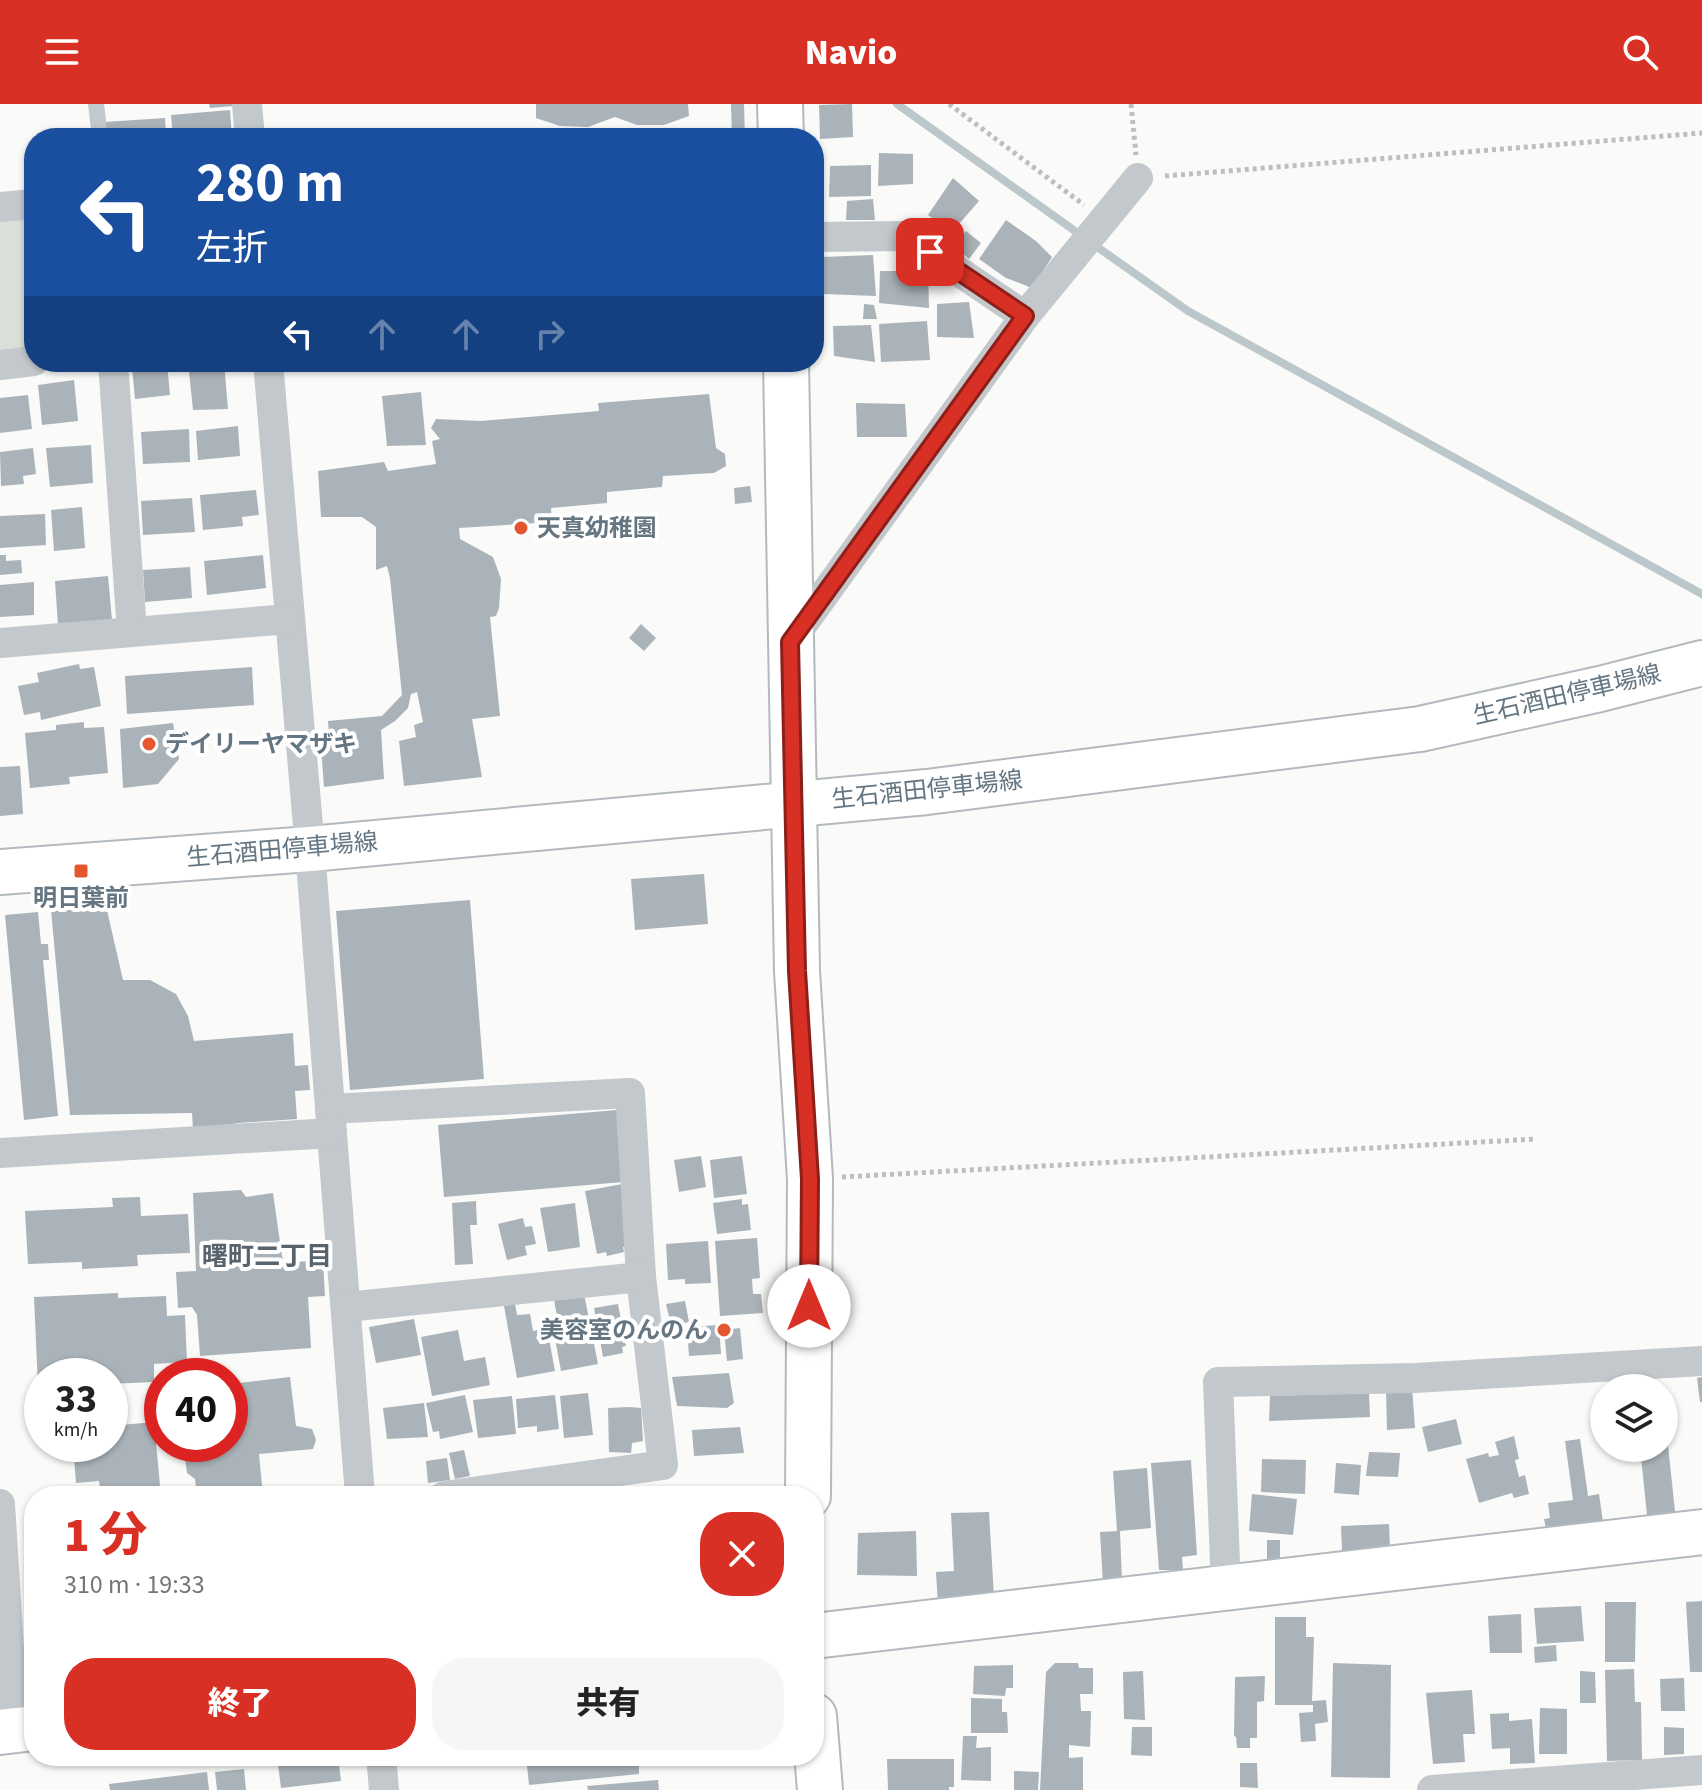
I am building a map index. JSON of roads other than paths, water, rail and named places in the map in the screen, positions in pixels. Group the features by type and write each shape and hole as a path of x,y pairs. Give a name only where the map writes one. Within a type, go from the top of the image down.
{"street":[{"path":"247,104 249,128"},
{"path":"780,104 781,128"},
{"path":"790,642 1025,316 1138,178"},
{"path":"0,207 24,205"},
{"path":"824,237 906,236 1025,316"},
{"path":"0,365 24,362"},
{"path":"114,372 132,632"},
{"path":"269,372 310,849 359,1486"},
{"path":"786,372 797,971 810,1179 808,1486"},
{"path":"0,643 289,619"},
{"name":"生石酒田停車場線","path":"0,872 310,849 927,792 1420,729 1702,663"},
{"path":"0,1153 630,1093 641,1277 663,1465 515,1486"},
{"path":"346,1307 641,1277"},
{"path":"1226,1588 1218,1382 1415,1378 1702,1361"},
{"path":"0,1504 16,1730"},
{"path":"824,1635 1702,1532"},
{"path":"382,1766 384,1790"},
{"path":"818,1766 820,1790"},
{"path":"1432,1790 1702,1770"}],"lane":[{"path":"96,104 99,128"}],"waterway":[{"path":"897,104 1082,236"},
{"path":"1093,244 1188,311 1702,594"}],"place":[{"name":"天真幼稚園","path":"521,528"},
{"name":"デイリーヤマザキ","path":"149,744"},
{"name":"明日葉前","path":"81,871"},
{"name":"美容室のんのん","path":"724,1330"}],"district":[{"name":"曙町二丁目","path":"267,1256"}]}
